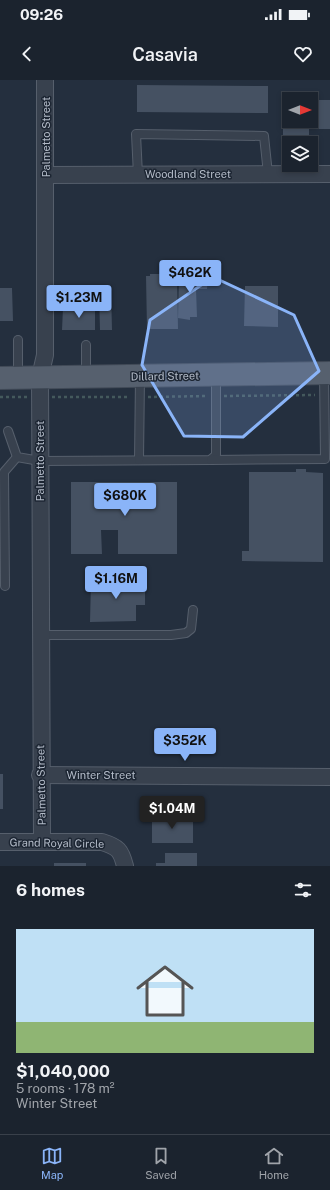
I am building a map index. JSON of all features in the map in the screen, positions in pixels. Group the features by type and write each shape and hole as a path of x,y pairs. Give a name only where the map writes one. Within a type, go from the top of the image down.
{"main road":[{"name":"Dillard Street","path":"9,378 40,387 86,377 140,386 326,381"}],"street":[{"name":"Palmetto Street","path":"42,842 40,775 40,387 45,355 45,80"},
{"name":"Woodland Street","path":"46,175 330,174"},
{"name":"Winter Street","path":"40,775 330,777"},
{"name":"Grand Royal Circle","path":"0,842 102,842 114,845 122,853 125,866"}],"lane":[{"path":"138,175 136,134 264,136 268,174"},
{"path":"9,378 18,340"},
{"path":"86,345 86,377"},
{"path":"16,457 40,461 328,459 326,381"},
{"path":"210,460 216,455 216,385"},
{"path":"139,460 140,386"},
{"path":"8,431 16,457"},
{"path":"5,586 4,472 16,457"},
{"path":"40,635 171,635 186,633 191,629 193,610"}],"path":[{"path":"0,397 40,387 216,385 326,381"}],"highlighted area":[{"path":"213,277 294,315 319,371 243,437 184,436 142,365 150,320"}],"building":[{"path":"137,85 268,86 268,113 137,112"},
{"path":"319,100 330,100 330,129 319,129"},
{"path":"283,128 309,128 309,136 283,136"},
{"path":"150,274 177,274 178,329 147,329 146,276 150,276"},
{"path":"179,274 208,274 207,289 196,289 197,317 190,317 190,320 178,318"},
{"path":"245,286 278,286 278,327 244,326"},
{"path":"0,288 12,288 13,321 0,321"},
{"path":"111,290 112,330 100,330 99,291"},
{"path":"63,308 95,308 95,330 62,330"},
{"path":"296,469 306,469 306,472 323,473 323,562 242,561 242,551 249,551 249,472 296,472"},
{"path":"71,482 177,482 177,554 118,554 118,530 101,530 102,554 71,554"},
{"path":"91,580 145,580 145,605 136,605 136,621 90,622"},
{"path":"0,774 3,774 3,809 0,809"},
{"path":"152,818 193,818 193,843 152,843"},
{"path":"165,853 197,853 197,866 156,866 156,863 165,863"},
{"path":"54,863 86,863 86,866 54,866"}]}
